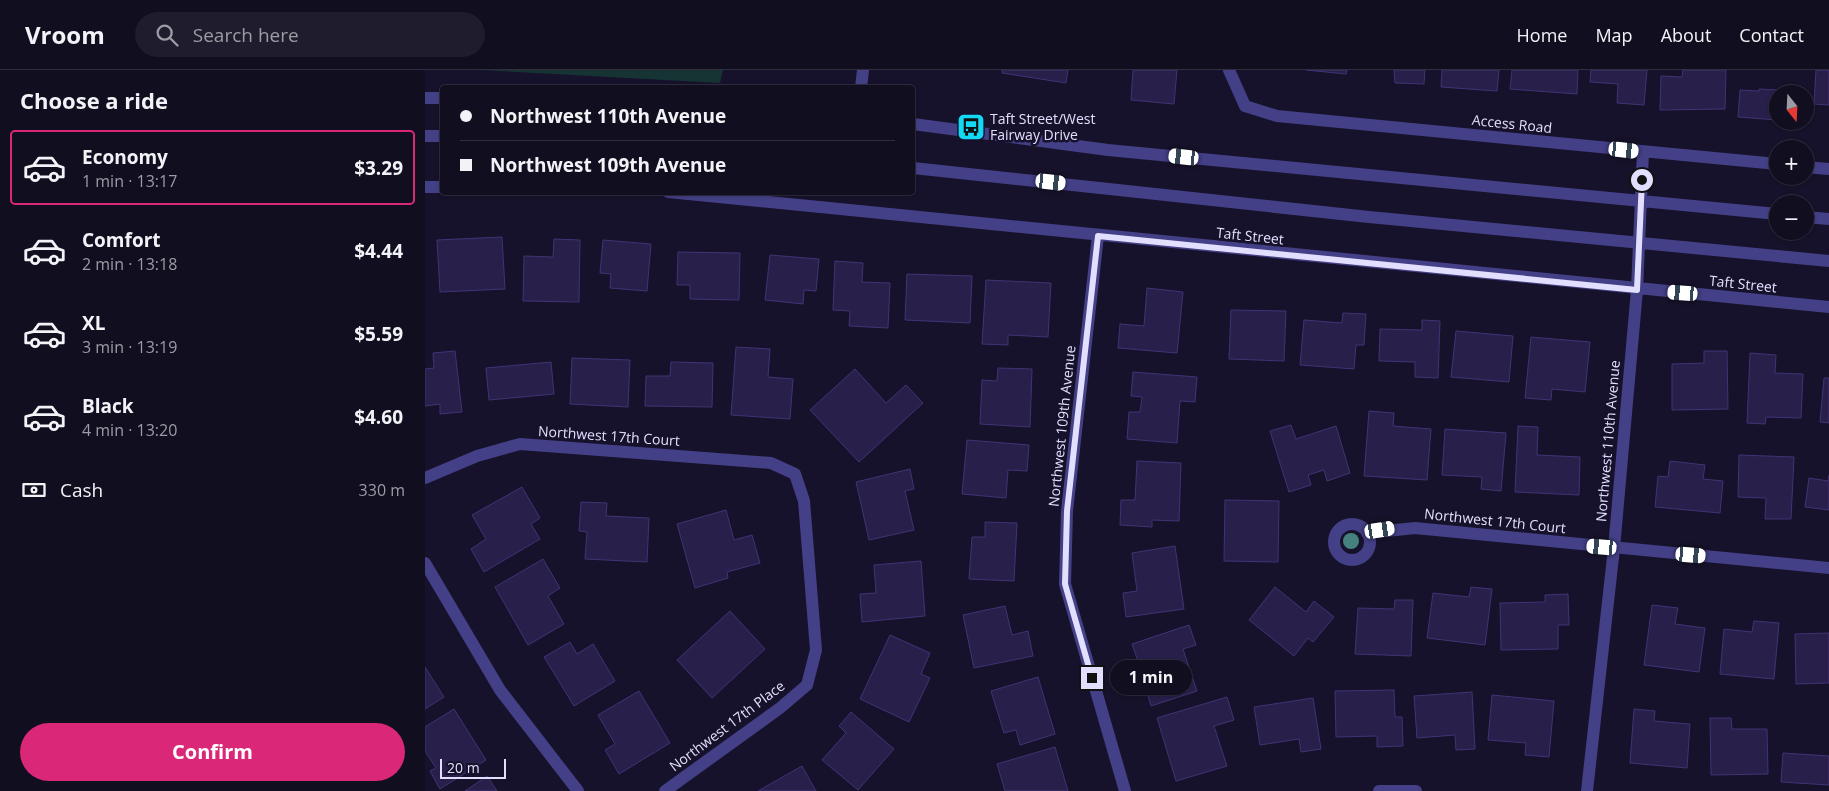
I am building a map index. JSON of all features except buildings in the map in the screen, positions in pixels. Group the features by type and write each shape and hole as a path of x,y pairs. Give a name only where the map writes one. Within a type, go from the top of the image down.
{"street":[{"path":"861,85 863,70"},
{"name":"Access Road","path":"1229,70 1245,106 1277,116 1769,163"},
{"path":"425,98 440,98"},
{"path":"915,124 1108,150 1769,213"},
{"path":"425,136 440,136"},
{"name":"Northwest 110th Avenue","path":"1587,791 1614,548 1637,290 1643,152"},
{"path":"915,168 1369,217 1829,261"},
{"path":"1814,168 1829,169"},
{"path":"425,187 440,186"},
{"name":"Taft Street","path":"697,195 1637,290 1829,307"},
{"path":"1814,218 1829,220"},
{"name":"Northwest 109th Avenue","path":"1098,236 1067,511 1065,584 1125,791"},
{"name":"Northwest 17th Court","path":"425,478 477,456 520,444 771,463 795,474 804,502 817,650 807,685"},
{"name":"Northwest 17th Court","path":"1367,533 1415,528 1829,568"},
{"path":"425,563 500,690 578,791"},
{"name":"Northwest 17th Place","path":"665,791 780,708 807,685"},
{"path":"1379,791 1416,791"}],"green space":[{"path":"482,70 723,70 720,83"}],"place":[{"name":"Taft Street/West Fairway Drive","path":"971,127"}],"route":[{"path":"1092,678 1065,584 1067,511 1098,236 1637,290 1642,180"}]}
